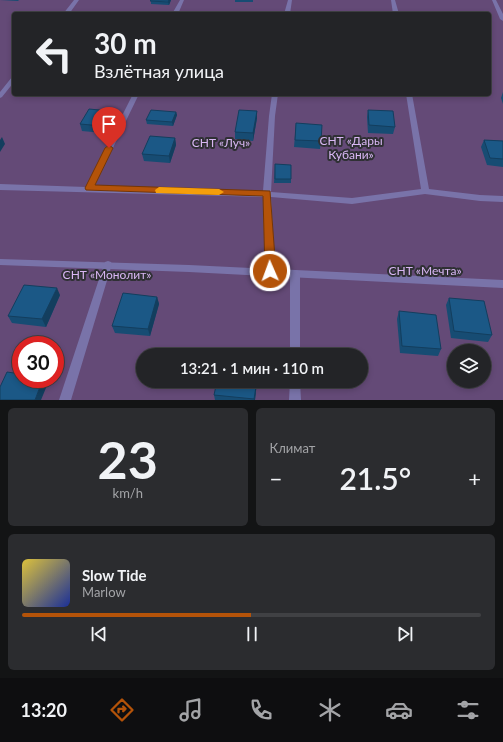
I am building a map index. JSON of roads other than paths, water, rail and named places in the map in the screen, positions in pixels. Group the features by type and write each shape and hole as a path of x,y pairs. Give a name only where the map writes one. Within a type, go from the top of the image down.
{"street":[{"path":"68,12 77,0"},
{"path":"176,12 182,0"},
{"path":"287,12 290,0"},
{"path":"393,0 396,12"},
{"path":"494,0 503,19"},
{"path":"0,96 12,81"},
{"path":"89,188 135,96"},
{"path":"270,271 267,194 272,116 276,96"},
{"path":"409,96 425,191"},
{"path":"0,187 89,188 267,194 352,201 425,191 480,198 503,199"},
{"path":"0,262 108,264 270,271 295,274 503,284"},
{"path":"65,400 108,264"},
{"path":"295,274 295,348"},
{"path":"295,388 295,400"}],"park label":[{"name":"СНТ «Луч»","path":"221,143"},
{"name":"СНТ «Дары Кубани»","path":"351,148"},
{"name":"СНТ «Мечта»","path":"425,271"},
{"name":"СНТ «Монолит»","path":"107,275"}]}
